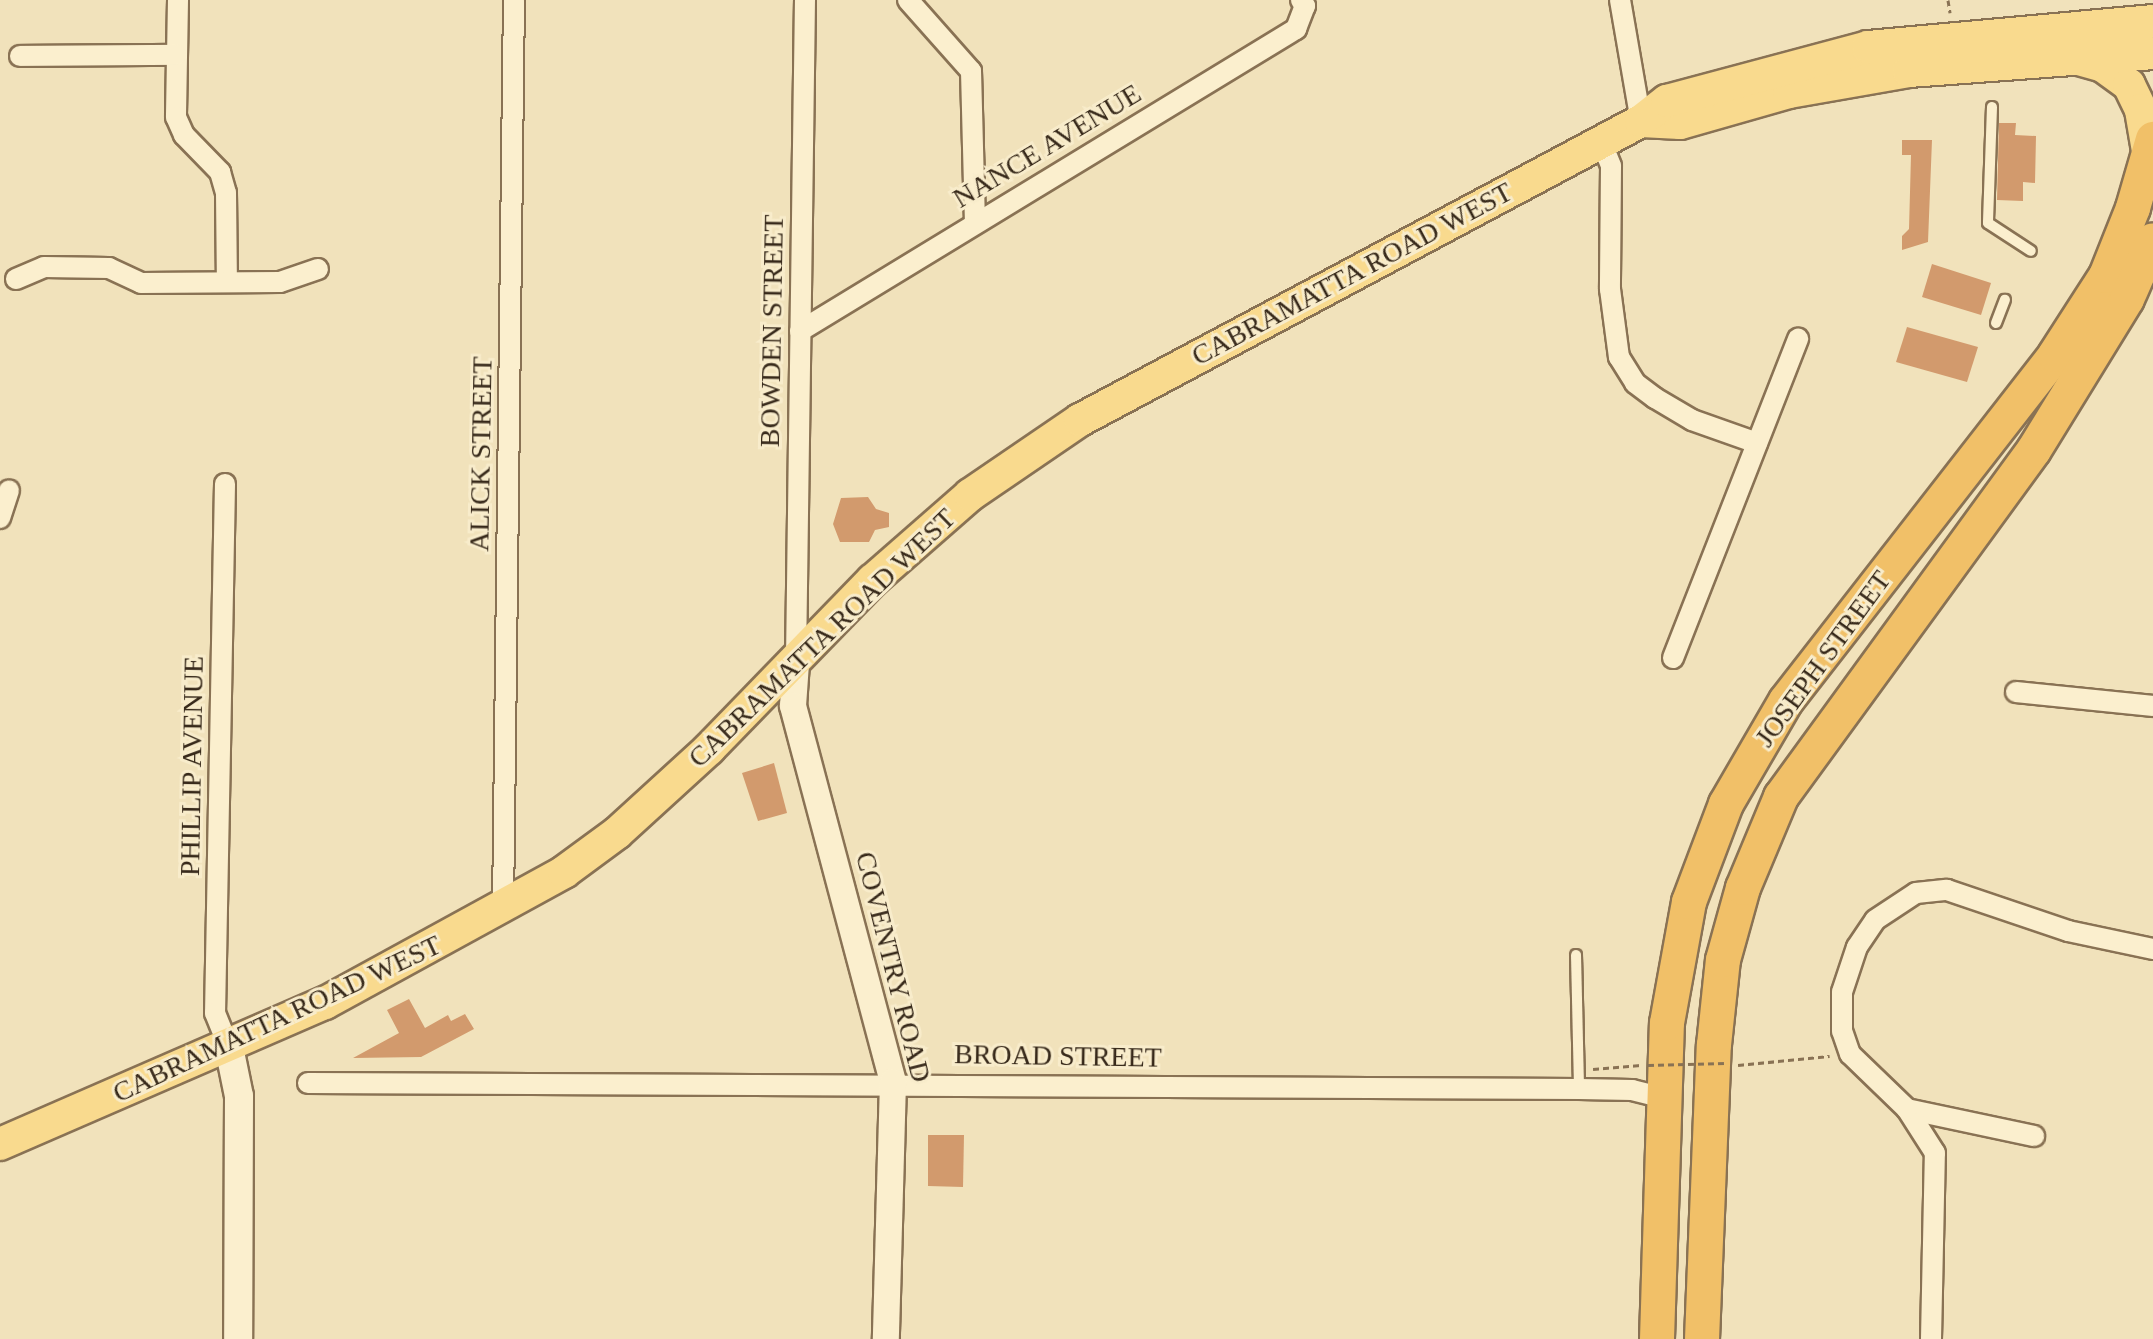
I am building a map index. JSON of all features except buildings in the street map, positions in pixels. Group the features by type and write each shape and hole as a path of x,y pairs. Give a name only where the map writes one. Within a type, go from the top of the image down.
{"highway":[{"name":"JOSEPH STREET","path":"1657,1339 1667,1023 1689,902 1726,804 1786,701 2055,355 2106,276 2151,148"},
{"name":"JOSEPH STREET","path":"1702,1339 1714,1045 1723,960 1748,875 1781,797 2034,450 2127,299 2153,240"}],"main road":[{"path":"2073,26 2134,0"},
{"name":"CABRAMATTA ROAD WEST","path":"0,1144 325,1003 503,909 617,833 796,663 922,535 970,495 1080,420 1641,121 1667,101 1815,58 1940,38 2153,21"},
{"name":"CABRAMATTA ROAD WEST","path":"1641,121 1680,123 1789,92 2061,56 2153,53"},
{"path":"2061,56 2103,66 2129,85 2141,110 2151,148"},
{"path":"229,1047 239,1096 238,1339"}],"street":[{"path":"178,0 176,117 184,135 220,172 226,193 227,282"},
{"name":"ALICK STREET","path":"503,909 514,0"},
{"name":"BOWDEN STREET","path":"796,663 805,0"},
{"path":"908,0 971,71 975,221"},
{"name":"NANCE AVENUE","path":"800,331 975,221 1296,29 1305,6 1301,0"},
{"path":"1620,0 1641,121"},
{"path":"20,56 176,55"},
{"path":"1601,141 1611,166 1610,289 1619,357 1635,383 1655,398 1692,420 1757,443"},
{"path":"16,279 44,267 70,267 109,268 141,283 280,282 318,269"},
{"path":"1673,658 1798,339"},
{"name":"PHILLIP AVENUE","path":"225,484 215,1013 229,1047"},
{"path":"0,518 9,490"},
{"name":"COVENTRY ROAD","path":"796,663 793,706 893,1082 886,1339"},
{"path":"2016,692 2153,706"},
{"path":"1931,1339 1935,1153 1907,1109 1850,1054 1842,1031 1842,992 1857,947 1875,920 1916,893 1947,890 2068,931 2153,949"},
{"name":"BROAD STREET","path":"308,1083 893,1082 1583,1089 1632,1090 1663,1098"},
{"path":"1907,1109 2034,1136"}],"lane":[{"path":"1992,107 1988,223 2031,251"},
{"path":"1996,323 2005,300"},
{"path":"1576,955 1583,1089"}],"path":[{"path":"1948,0 1950,13"},
{"path":"1648,1065 1726,1063 1729,1049"},
{"path":"1736,1051 1733,1066 1850,1054"}]}
